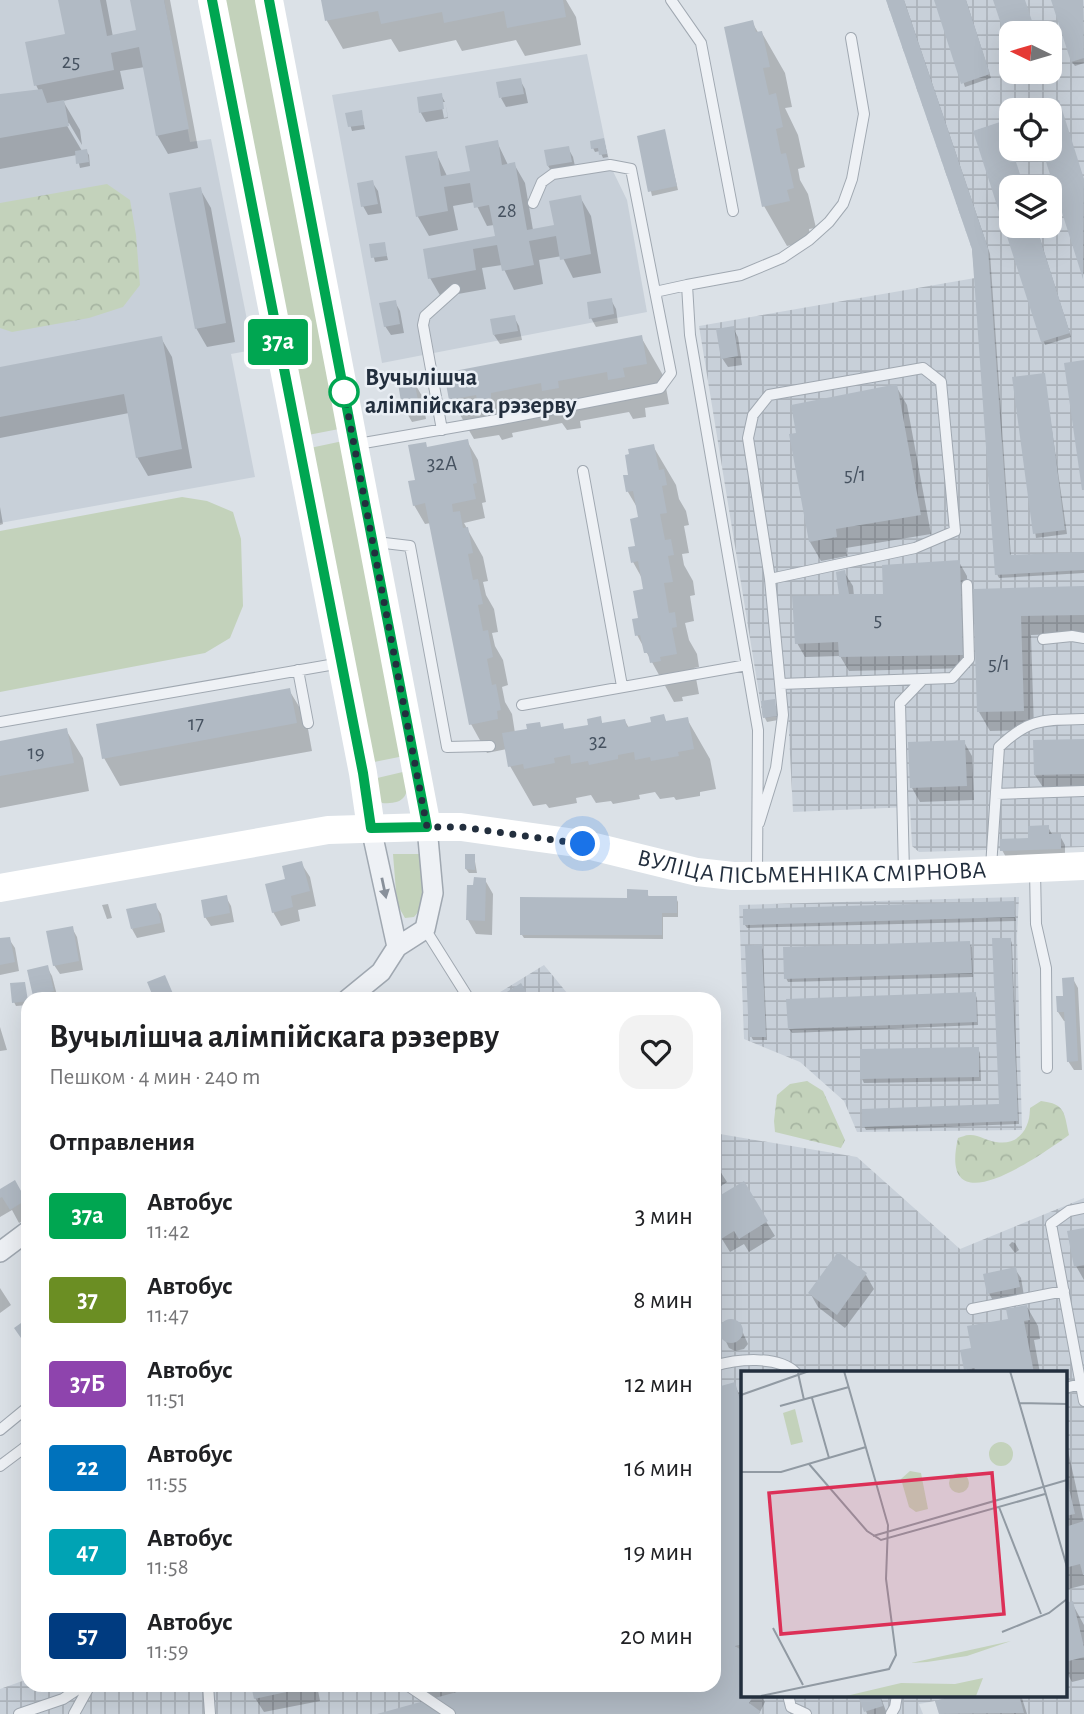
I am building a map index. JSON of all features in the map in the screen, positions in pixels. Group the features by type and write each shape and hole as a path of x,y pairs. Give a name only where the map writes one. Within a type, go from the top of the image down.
{"street":[{"path":"212,0 363,773 371,828 397,947"},
{"path":"269,0 427,827 433,893 425,929 397,947 381,972 357,992"},
{"name":"ВУЛІЦА ПІСЬМЕННІКА СМІРНОВА","path":"0,888 328,830 371,828 461,827 583,844 697,872 757,876 1035,870 1084,866"},
{"path":"0,1252 21,1236"}],"lane":[{"path":"671,0 701,43 733,211"},
{"path":"655,292 741,275 782,258 809,240 829,222 843,204 852,179 864,114 852,38"},
{"path":"354,445 660,388 671,373 631,169 610,165 552,174 541,182 533,203"},
{"path":"687,285 690,335 758,730 757,876"},
{"path":"442,430 423,325 425,316 455,289"},
{"path":"759,823 776,768 783,715 770,579 748,438 753,415 769,396 923,368 941,382 955,531 915,548 770,579"},
{"path":"583,471 622,686"},
{"path":"372,542 410,546 447,747 490,746"},
{"path":"780,684 952,678 969,659 967,585"},
{"path":"1043,639 1072,636 1084,638"},
{"path":"0,722 341,663"},
{"path":"522,705 747,665"},
{"path":"298,670 308,723"},
{"path":"904,874 900,703 923,679"},
{"path":"992,871 999,747 1017,729 1046,720 1084,719"},
{"path":"996,794 1084,791"},
{"path":"1035,870 1036,924 1045,968 1047,1068"},
{"path":"425,929 465,992"},
{"path":"1084,1208 1069,1211 1051,1224 1084,1401"},
{"path":"972,1309 1063,1290"},
{"path":"721,1362 756,1360 788,1365 794,1371"},
{"path":"1066,1388 1081,1384"},
{"path":"0,1430 21,1413"},
{"path":"0,1466 21,1450"},
{"path":"19,1714 63,1699 73,1692"},
{"path":"74,1714 86,1692"},
{"path":"208,1692 210,1714"},
{"path":"417,1692 450,1714"},
{"path":"891,1714 897,1696"},
{"path":"789,1710 806,1714"}],"shaded area":[{"path":"0,0 164,0 190,142 211,139 253,350 231,354 255,477 0,523"},
{"path":"886,0 1084,0 1084,847 919,852 912,846 910,807 793,812 788,715 763,718 699,326 975,278 972,249"},
{"path":"587,54 610,165 627,200 647,312 382,363 332,95"},
{"path":"1019,897 1017,936 1022,1130 857,1132 844,1101 800,1062 744,1039 739,905"},
{"path":"544,965 566,992 500,992"},
{"path":"721,1134 857,1157 960,1249 1084,1198 1084,1714 939,1714 935,1701 919,1704 923,1714 0,1714 0,1689 21,1682 21,1692 721,1692"}],"green space":[{"path":"223,0 258,0 339,429 308,435"},
{"path":"107,184 130,200 140,285 123,307 89,318 12,332 0,328 0,203"},
{"path":"343,441 404,756 369,763 310,448"},
{"path":"182,497 207,501 233,512 241,539 243,606 230,638 205,653 0,692 0,531"},
{"path":"407,771 408,785 405,796 397,802 382,803 373,779"},
{"path":"393,854 420,854 423,896 419,911 414,917 405,918 397,904"},
{"path":"807,1081 823,1091 845,1140 841,1148 775,1132 777,1095 790,1084"},
{"path":"1041,1101 1060,1107 1069,1135 1037,1157 995,1178 977,1183 963,1179 956,1165 958,1138 972,1135 996,1142 1011,1141 1025,1129 1030,1108"}],"building":[{"path":"58,0 100,0 107,36 136,30 130,0 164,0 189,129 156,136 139,47 111,53 114,70 34,86 25,42 65,34"},
{"path":"321,0 563,0 566,17 507,28 504,11 444,23 442,12 381,24 378,11 325,21"},
{"path":"886,0 904,0 988,248 1010,555 1084,552 1084,570 995,575 972,249"},
{"path":"934,0 966,0 990,74 961,84"},
{"path":"993,0 1025,0 1032,21 1000,21"},
{"path":"1051,0 1083,0 1084,58 1071,62 1062,34 1062,21 1058,21"},
{"path":"753,20 756,32 762,31 770,67 763,68 769,95 776,93 783,127 776,129 781,154 786,153 794,188 787,190 790,201 762,207 724,27"},
{"path":"521,78 524,94 499,98 496,82"},
{"path":"42,89 47,103 64,100 69,126 0,138 0,94"},
{"path":"442,93 444,109 419,113 417,97"},
{"path":"1062,109 1084,179 1083,279 1062,212 1062,175 1050,175 1046,161 1062,161"},
{"path":"362,110 364,125 348,127 345,113"},
{"path":"999,122 999,161 1016,161 1020,175 999,175 999,212 973,131"},
{"path":"665,129 677,186 648,192 637,136"},
{"path":"604,138 607,154 599,155 598,148 591,149 590,141"},
{"path":"498,140 502,165 515,162 527,230 554,225 549,201 581,195 591,254 560,260 556,236 529,241 534,265 502,271 497,245 473,249 476,270 428,279 423,249 495,236 489,205 474,208 470,183 444,187 448,211 416,217 405,156 437,151 441,176 470,171 465,146"},
{"path":"569,146 572,162 547,166 544,150"},
{"path":"87,149 89,162 76,164 75,151"},
{"path":"373,180 378,204 361,207 357,183"},
{"path":"201,187 226,323 195,329 169,193"},
{"path":"1007,238 1040,238 1070,333 1041,342"},
{"path":"385,242 387,256 371,258 369,244"},
{"path":"612,298 614,314 589,319 587,302"},
{"path":"396,300 400,324 384,327 379,303"},
{"path":"515,315 518,331 493,335 490,319"},
{"path":"734,326 738,356 721,359 716,329"},
{"path":"642,335 647,364 623,368 625,377 608,380 607,372 558,381 559,388 542,391 541,383 491,393 491,398 477,400 476,395 449,400 444,373"},
{"path":"162,336 182,449 136,458 124,394 0,417 0,367"},
{"path":"1084,360 1084,490 1082,490 1064,363"},
{"path":"1045,373 1065,530 1033,534 1012,377"},
{"path":"414,380 419,405 402,408 398,383"},
{"path":"897,384 921,515 836,529 837,537 809,542 789,434 796,433 791,405"},
{"path":"468,439 477,483 473,484 476,499 452,504 453,512 460,511 463,528 468,527 473,553 468,554 473,580 478,579 483,604 478,605 483,631 488,630 493,657 487,659 501,710 497,711 498,719 469,725 425,503 413,506 408,481 415,480 408,445 426,442 427,447"},
{"path":"654,444 659,470 664,469 667,485 662,486 667,513 660,514 665,540 671,539 674,555 668,556 673,582 664,583 669,613 675,612 677,627 672,628 677,654 660,657 661,661 650,663 648,653 644,653 640,635 635,636 632,619 638,618 633,591 643,589 638,561 631,563 628,547 635,546 630,519 638,517 633,491 626,492 623,475 628,475 625,455 629,454 628,449"},
{"path":"960,560 963,655 839,657 838,642 795,644 792,596 839,595 836,572 845,570 849,594 883,594 882,565"},
{"path":"1084,586 1084,615 1021,616 1024,711 977,712 973,589"},
{"path":"290,688 297,723 102,759 96,724"},
{"path":"775,699 777,716 763,718 761,701"},
{"path":"664,714 666,721 688,717 694,749 678,752 679,756 651,761 650,757 635,760 634,752 618,755 618,759 589,765 588,761 571,764 570,755 554,758 555,763 524,769 523,764 508,767 502,733 527,729 526,724 540,722 541,727 563,723 564,729 588,725 587,719 601,716 602,723 625,719 627,727 651,722 650,717"},
{"path":"67,728 74,763 0,776 0,741"},
{"path":"1084,739 1084,774 1034,775 1033,740"},
{"path":"965,740 967,786 910,788 908,742"},
{"path":"1049,825 1049,834 1061,834 1061,849 1000,851 1000,839 1028,838 1028,826"},
{"path":"465,854 475,854 475,870 465,869"},
{"path":"302,861 310,891 291,896 293,907 272,913 265,884 285,879 282,866"},
{"path":"474,877 486,878 485,921 466,920 467,885 473,885"},
{"path":"627,889 648,890 648,896 677,896 677,913 662,913 662,935 520,935 520,897 627,898"},
{"path":"227,895 230,913 204,918 201,900"},
{"path":"1014,901 1015,917 743,925 743,909"},
{"path":"156,903 161,923 131,929 126,909"},
{"path":"73,926 79,961 53,966 46,931"},
{"path":"10,937 15,962 0,965 0,938"},
{"path":"992,938 1011,938 1018,1121 862,1127 862,1109 999,1104"},
{"path":"970,941 972,973 784,979 783,947"},
{"path":"762,944 766,1037 749,1037 745,946"},
{"path":"48,965 54,991 32,992 27,970"},
{"path":"165,975 172,992 151,992 147,982"},
{"path":"1074,977 1078,1061 1067,1062 1064,1012 1057,1012 1056,996 1063,996 1062,978"},
{"path":"25,982 27,992 21,992 21,1002 12,1003 10,983"},
{"path":"521,983 526,992 507,992"},
{"path":"976,992 977,1022 788,1029 786,999"},
{"path":"979,1047 979,1077 860,1079 860,1049"},
{"path":"15,1180 21,1191 21,1203 10,1210 2,1197 0,1198 0,1189"},
{"path":"744,1181 768,1221 739,1239 734,1231 721,1239 721,1195"},
{"path":"1084,1228 1084,1265 1074,1267 1067,1231"},
{"path":"838,1252 867,1273 837,1315 808,1293"},
{"path":"1016,1267 1020,1287 987,1294 983,1274"},
{"path":"1027,1305 1030,1320 1024,1321 1034,1371 975,1371 975,1368 964,1370 960,1350 971,1348 967,1326 1008,1319 1006,1309"},
{"path":"736,1320 742,1326 740,1340 731,1343 722,1340 722,1322"},
{"path":"21,1323 21,1338 14,1328"},
{"path":"735,1382 741,1403 741,1645 735,1646 741,1650 741,1696 753,1696 749,1703 760,1711 759,1714 377,1714 457,1692 721,1692 721,1386"},
{"path":"1066,1475 1075,1514 1066,1516"},
{"path":"1084,1521 1084,1575 1080,1564 1066,1568 1066,1527"},
{"path":"1073,1601 1084,1657 1066,1662 1066,1603"},
{"path":"252,1692 286,1692 254,1699"},
{"path":"858,1696 880,1696 883,1706 864,1712"},
{"path":"952,1696 1019,1696 1024,1713 939,1714 935,1701"}],"bus line":[{"name":"37а","path":"212,0 363,773 371,828 427,827 269,0"}],"place":[{"name":"Вучылішча алімпійскага рэзерву","path":"344,392"}],"route":[{"path":"344,392 427,827 461,827 583,844"}]}
